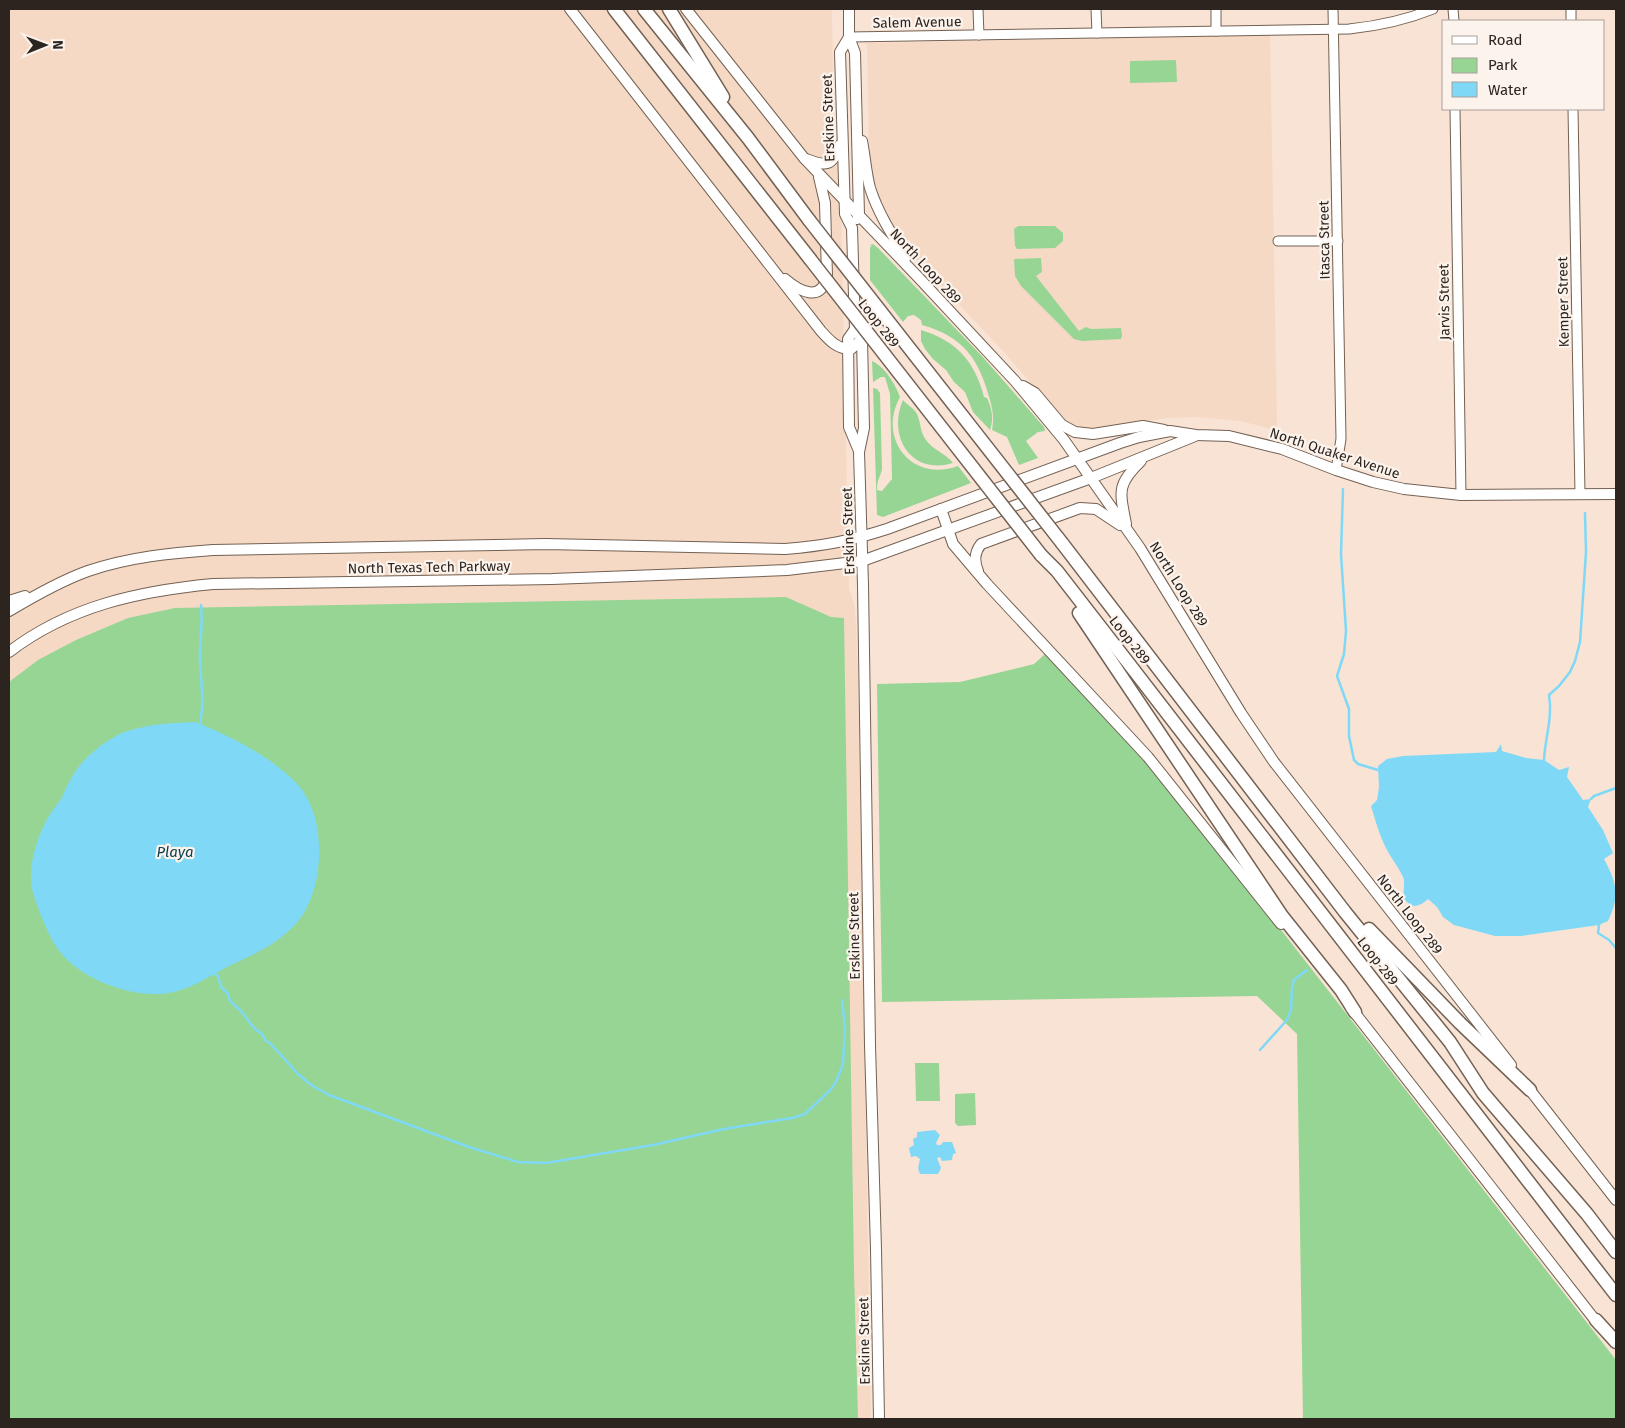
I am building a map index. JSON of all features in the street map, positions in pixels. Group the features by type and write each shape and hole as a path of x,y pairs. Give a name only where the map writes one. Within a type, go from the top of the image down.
{"highway":[{"name":"Loop 289","path":"614,9 1041,555 1057,571 1139,676 1616,1295"},
{"name":"Loop 289","path":"644,9 748,138 809,220 1062,543 1345,912 1450,1042 1483,1093 1587,1214 1616,1252"},
{"path":"669,9 748,138"},
{"path":"1041,555 1048,572 1098,639 1282,916 1341,990 1355,1012"},
{"path":"1249,785 1273,808 1378,939 1460,1023 1530,1090"},
{"path":"1596,1320 1616,1342"}],"main road":[{"path":"570,9 821,332 837,346 848,349 854,347 862,339 855,329"},
{"name":"North Loop 289","path":"686,9 817,173 1015,381 1078,459 1170,595 1241,713 1274,762 1616,1200"},
{"name":"Erskine Street","path":"849,9 849,37 855,53 859,215 852,228"},
{"name":"Erskine Street","path":"849,37 840,52 842,139 845,214 852,228 855,329 848,339 849,427 859,452"},
{"path":"856,100 873,196 887,226 918,277"},
{"path":"804,158 821,164 830,162 836,157 842,139"},
{"path":"773,269 801,291 818,291 823,288 827,276 825,203 823,188 817,173"},
{"name":"Erskine Street","path":"862,339 864,428 859,452 879,1419"},
{"path":"1015,381 1035,393 1062,425 1075,432 1093,434 1143,426 1170,431"},
{"name":"North Quaker Avenue","path":"862,537 1139,437 1170,431 1196,435 1229,436 1253,441 1373,482 1404,489 1461,495 1616,494"},
{"name":"North Quaker Avenue","path":"862,561 1091,478 1196,435"},
{"path":"1127,530 1121,499 1123,481 1146,457"},
{"path":"979,573 975,560 981,544 1080,508 1096,509 1127,530"},
{"path":"941,509 953,544 1148,757 1336,994 1355,1012 1616,1346"},
{"name":"North Texas Tech Parkway","path":"9,611 45,589 88,571 128,560 169,553 213,550 544,544 785,548 820,546 862,537"},
{"name":"North Texas Tech Parkway","path":"9,652 57,622 94,606 132,595 168,588 213,584 543,579 787,570 862,561"},
{"path":"9,602 45,589"}],"street":[{"path":"978,9 979,35"},
{"path":"1096,9 1097,33"},
{"path":"1216,9 1216,31"},
{"name":"Itasca Street","path":"1333,9 1341,439 1336,470"},
{"name":"Salem Avenue","path":"849,37 1333,29 1379,26 1413,17 1433,9"},
{"name":"Jarvis Street","path":"1455,110 1461,495"},
{"name":"Kemper Street","path":"1573,110 1580,494"},
{"path":"1278,241 1338,241"}],"shaded area":[{"path":"9,9 832,9 834,145 839,167 841,208 849,589 855,607 858,670 871,1419 9,1419"},
{"path":"1270,35 1277,423 1275,430 1241,421 1197,417 1167,418 1099,429 1076,428 1061,419 1006,354 908,251 892,229 874,186 869,158 867,43"}],"green space":[{"path":"1176,60 1177,82 1130,83 1130,61"},
{"path":"1018,226 1055,226 1063,233 1063,241 1055,248 1017,249 1015,246 1014,229"},
{"path":"873,244 981,355 1044,427 1045,431 1038,432 1026,441 1038,458 1019,465 1007,437 992,430 992,411 986,385 975,361 968,352 949,336 922,325 921,320 914,315 908,316 903,322 870,280 870,247 872,247 870,245"},
{"path":"1041,258 1042,272 1036,276 1079,331 1086,327 1091,329 1121,328 1121,339 1082,341 1074,339 1021,286 1015,276 1014,259"},
{"path":"921,330 945,340 963,354 970,363 984,397 987,398 990,406 992,418 990,430 973,412 965,392 925,349 921,341"},
{"path":"872,361 881,367 889,377 900,397 894,413 893,428 896,442 903,454 913,463 926,468 941,470 958,466 971,483 883,517 877,515 873,388 877,389 880,393 882,469 877,490 882,491 892,479 890,394 885,377 881,377 873,382"},
{"path":"903,400 917,414 926,440 953,463 938,466 925,464 906,450 898,427"},
{"path":"786,597 831,617 844,618 858,1419 9,1419 9,682 38,660 76,640 128,618 175,608"},
{"path":"1045,654 1142,756 1236,872 1616,1360 1616,1419 1303,1419 1297,1034 1257,996 882,1002 877,684 960,682 1034,664"},
{"path":"915,1063 939,1063 940,1101 916,1101"},
{"path":"975,1093 976,1125 958,1126 955,1123 955,1094"}],"water":[{"name":"Playa","path":"195,722 250,748 277,766 299,786 308,800 318,834 318,873 307,907 291,929 275,942 182,990 159,994 127,990 110,985 79,970 57,948 44,923 32,887 31,868 35,848 46,821 61,799 73,775 82,762 101,745 115,736 131,730 158,724"},
{"path":"1501,744 1502,751 1526,758 1544,760 1559,770 1569,767 1567,777 1583,800 1591,799 1588,807 1603,830 1613,853 1604,859 1612,875 1615,890 1614,904 1608,921 1599,925 1521,936 1495,936 1454,925 1443,917 1437,907 1428,899 1415,906 1405,899 1403,877 1387,850 1371,806 1377,800 1379,787 1378,766 1387,759 1403,756 1496,752"},
{"path":"935,1130 940,1135 936,1143 937,1145 941,1145 943,1142 952,1142 956,1153 953,1154 952,1160 942,1161 940,1157 937,1158 941,1168 938,1174 920,1174 918,1168 920,1159 916,1156 911,1157 909,1148 914,1145 913,1139 917,1137 917,1132"}],"waterway":[{"path":"1343,489 1341,554 1346,631 1344,654 1337,676 1349,709 1349,736 1354,760 1358,764 1378,770"},
{"path":"1544,760 1549,719 1549,695 1570,672 1580,642 1586,552 1585,513"},
{"path":"200,723 202,698 200,656 201,605"},
{"path":"1591,799 1594,796 1616,788"},
{"path":"1397,904 1405,898"},
{"path":"1599,925 1598,933 1609,940 1616,948"},
{"path":"1260,1050 1287,1020 1291,1010 1294,980 1307,970"},
{"path":"215,974 218,976 221,987 228,994 230,1001 241,1011 255,1029 262,1034 266,1041 311,1085 329,1095 469,1147 518,1162 546,1163 653,1145 805,1114 831,1089 843,1064 845,1028 842,1000"}]}
